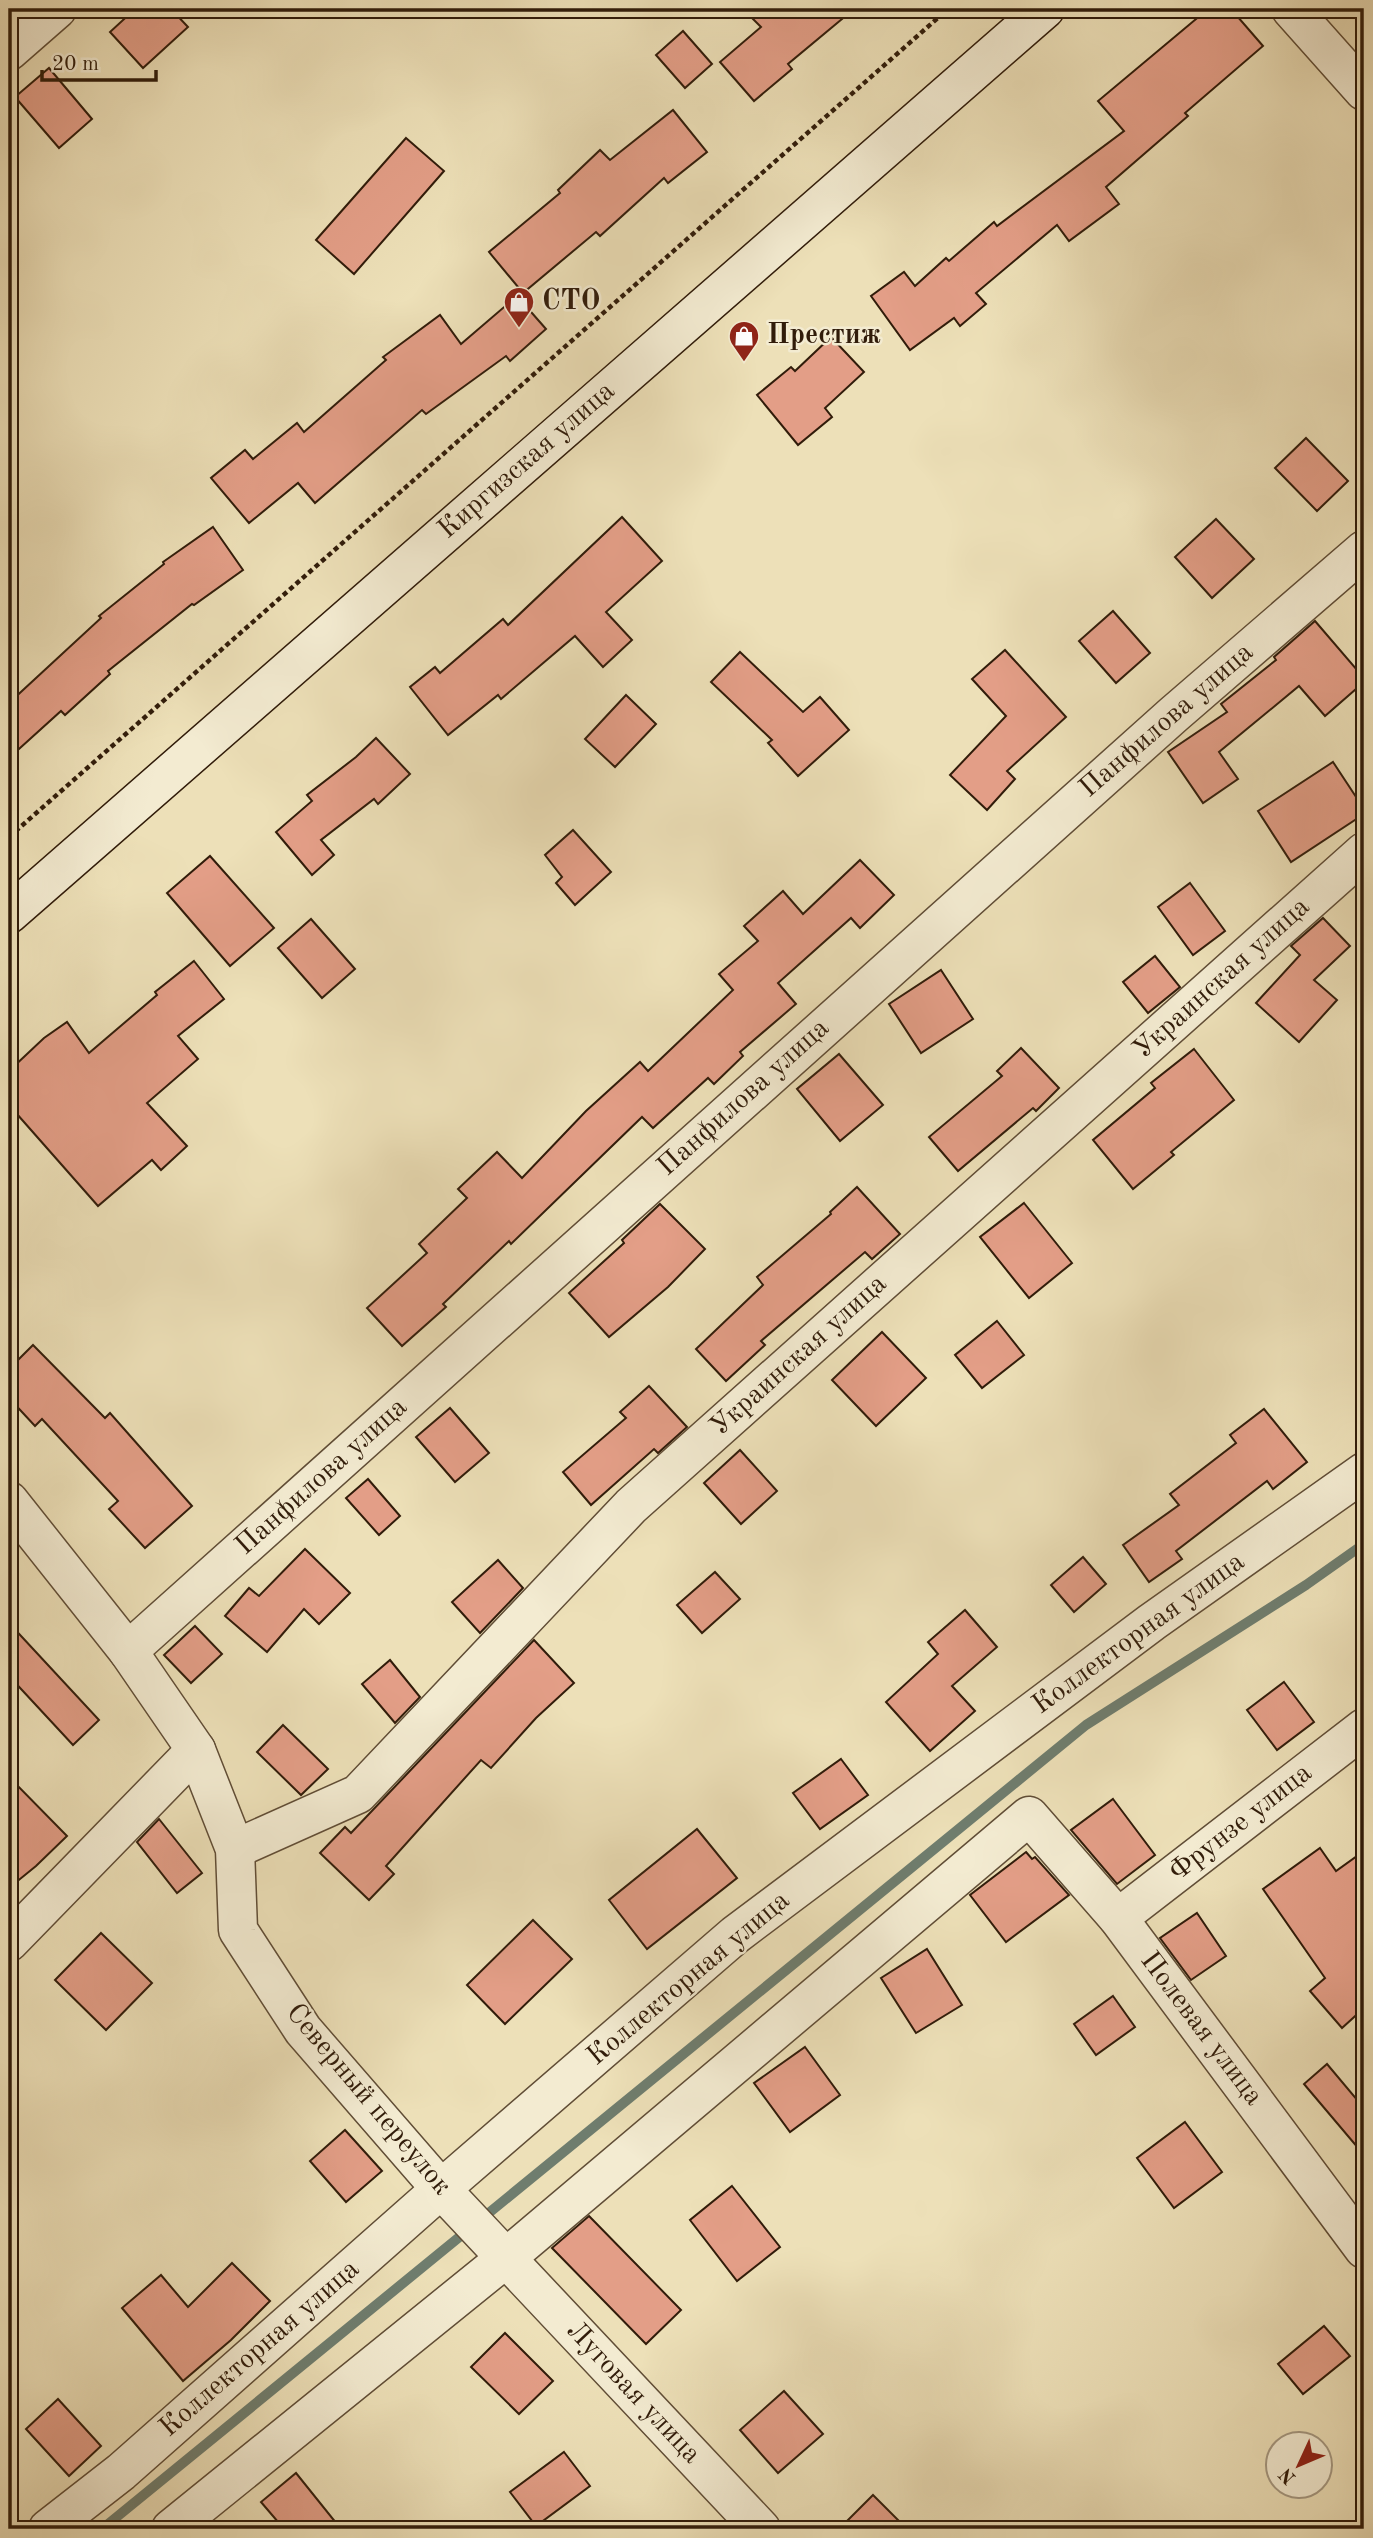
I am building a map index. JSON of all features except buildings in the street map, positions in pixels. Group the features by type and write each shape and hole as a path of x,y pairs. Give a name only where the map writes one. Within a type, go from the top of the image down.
{"street":[{"path":"9,51 57,9"},
{"name":"Киргизская улица","path":"9,914 1045,9"},
{"path":"1291,9 1364,91"},
{"name":"Панфилова улица","path":"128,1651 1173,715 1364,550"},
{"name":"Украинская улица","path":"235,1849 358,1794 631,1506 1364,852"},
{"name":"Коллекторная улица","path":"48,2529 121,2472 441,2189 735,1935 1152,1622 1364,1472"},
{"name":"Северный переулок","path":"9,1501 128,1651 196,1750 235,1849 238,1930 303,2030 441,2189 506,2258"},
{"name":"Фрунзе улица","path":"1118,1918 1364,1728"},
{"path":"9,1942 196,1750"},
{"name":"Полевая улица","path":"506,2258 1029,1816 1118,1918 1364,2249"},
{"path":"176,2528 506,2258"},
{"name":"Луговая улица","path":"506,2258 761,2529"}],"path":[{"path":"9,837 948,9"}],"waterway":[{"path":"102,2529 1086,1725 1306,1585 1364,1544"}],"place":[{"name":"СТО","path":"519,329"},
{"name":"Престиж","path":"744,363"}]}
